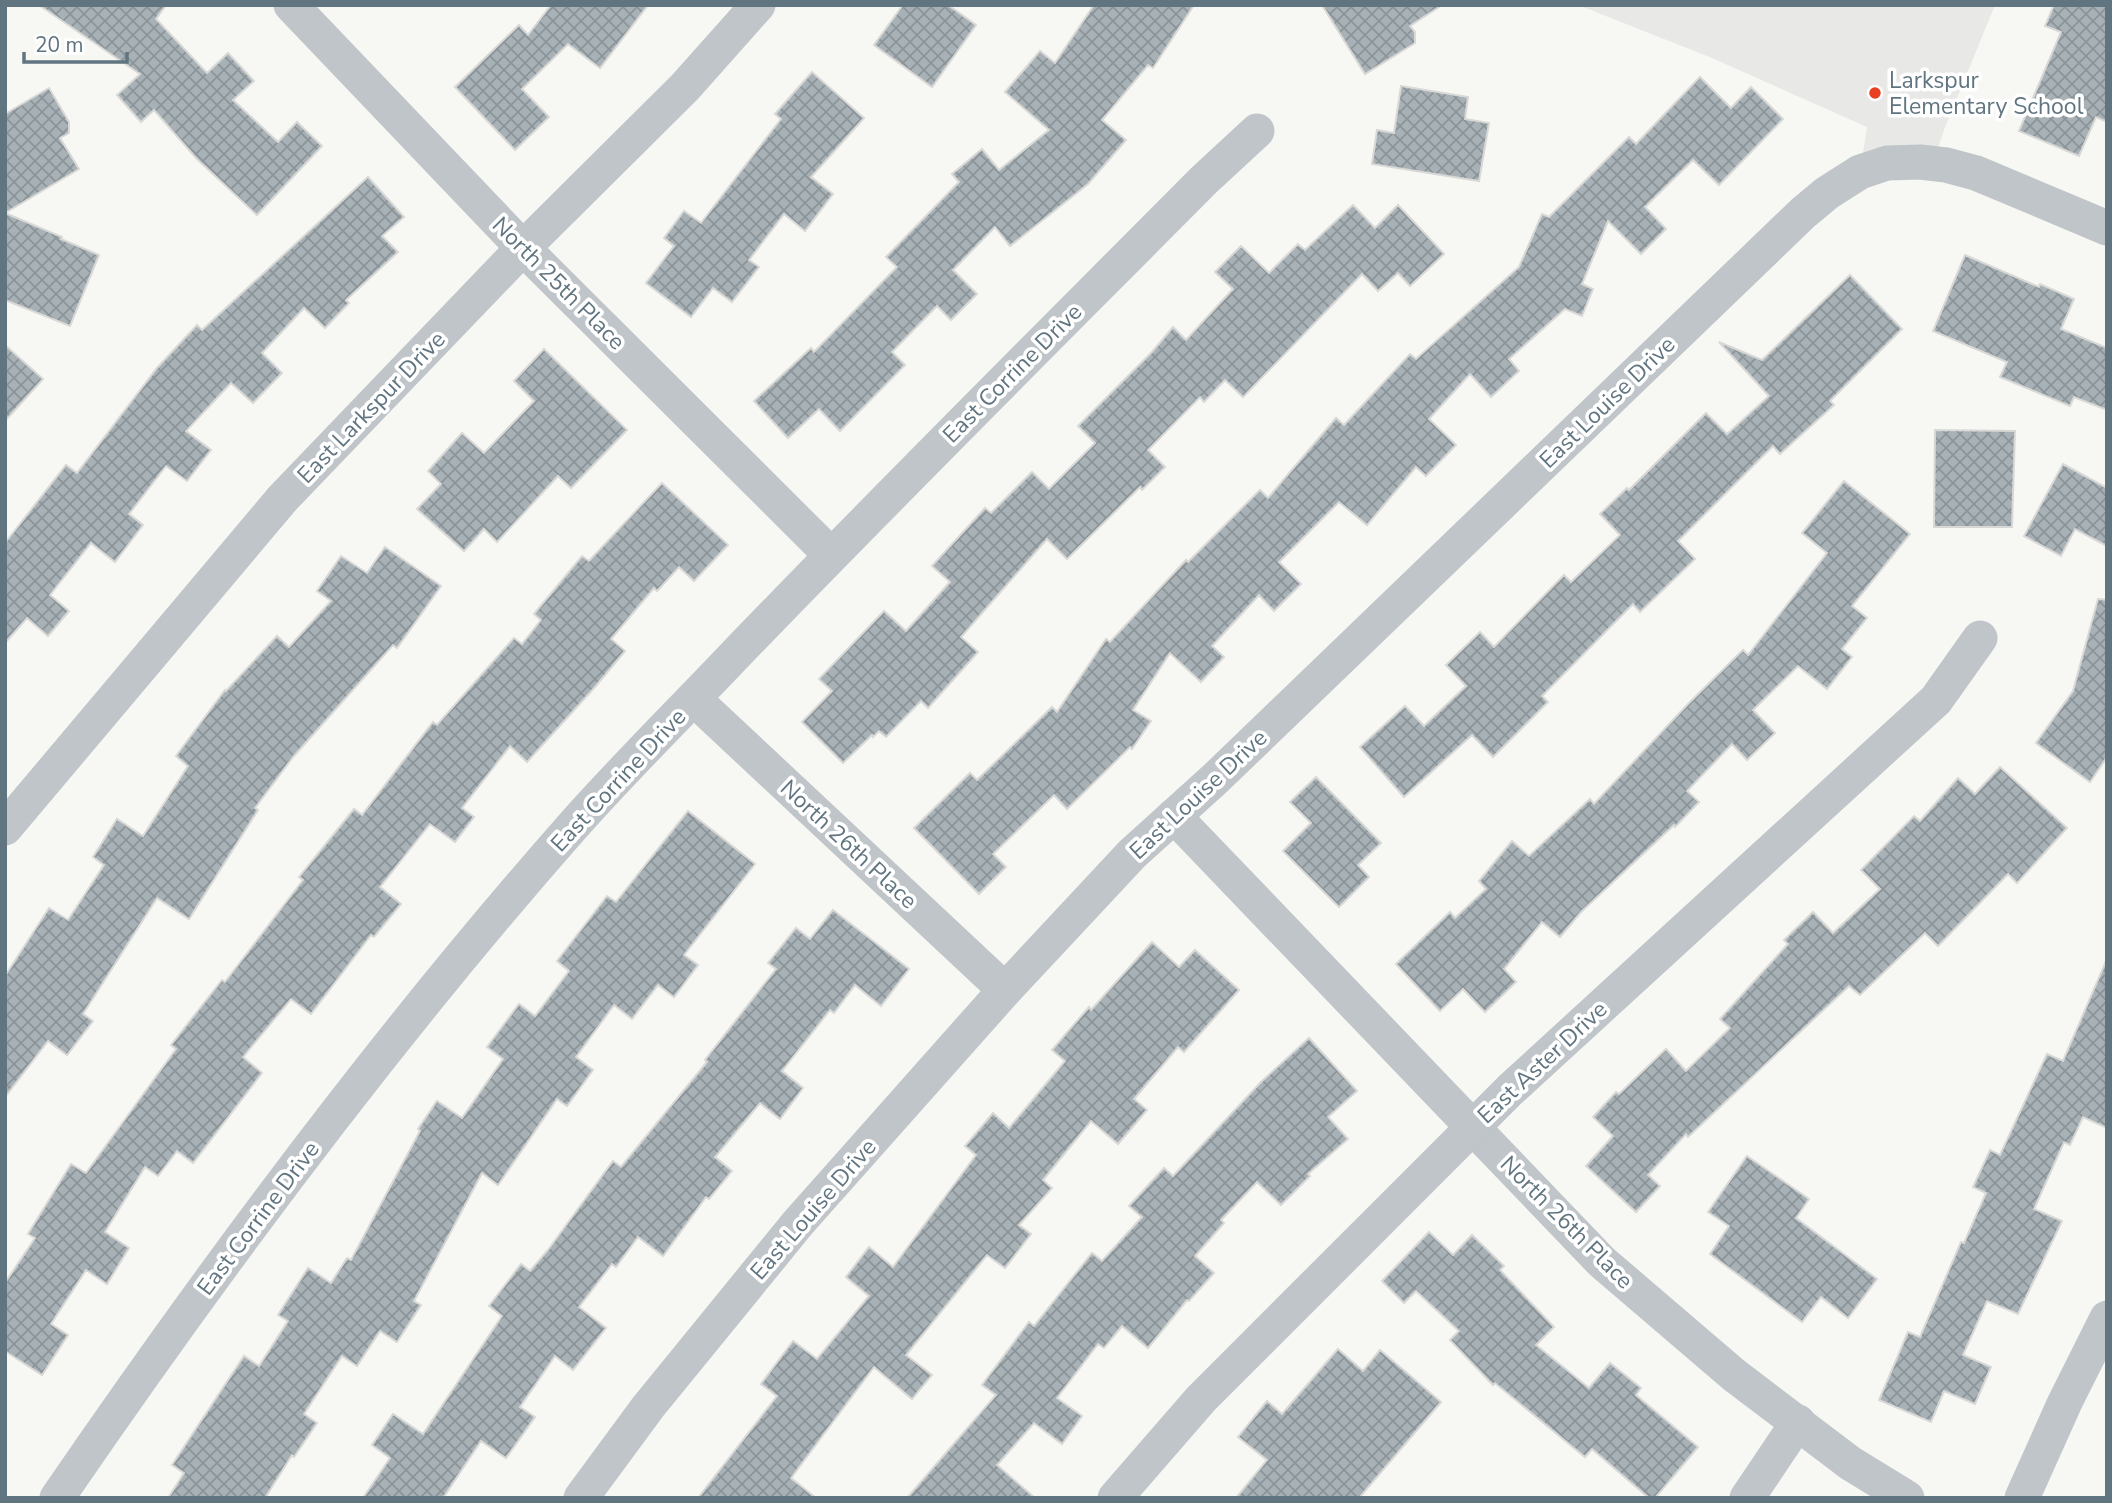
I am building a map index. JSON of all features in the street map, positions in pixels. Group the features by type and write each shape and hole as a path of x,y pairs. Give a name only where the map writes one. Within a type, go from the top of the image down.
{"street":[{"name":"North 25th Place","path":"291,5 523,248 831,555"},
{"name":"East Larkspur Drive","path":"5,828 283,498 523,248 685,87 758,5"},
{"name":"East Corrine Drive","path":"57,1498 130,1390 272,1199 439,982 573,826 831,555 1204,180 1257,131"},
{"name":"East Louise Drive","path":"581,1498 649,1407 799,1223 1005,990 1132,854 1216,778 1827,192 1860,172 1887,163 1933,163 1976,173 2107,228"},
{"name":"East Aster Drive","path":"1115,1498 1201,1399 1510,1090 1937,701 1980,638"},
{"name":"North 26th Place","path":"694,699 1005,990"},
{"name":"North 26th Place","path":"1174,816 1602,1262 1734,1375 1850,1463 1907,1498"},
{"path":"2022,1498 2065,1402 2107,1318"},
{"path":"1747,1498 1798,1422"}],"shaded area":[{"name":"Larkspur Elementary School","path":"1578,5 1995,5 1933,163 1860,172 1867,127 1712,58"}],"building":[{"path":"39,5 166,5 156,19 207,73 228,53 254,81 233,100 278,142 297,122 322,146 257,215 197,159 154,110 141,122 117,95 140,74"},
{"path":"551,5 648,5 600,68 568,44 522,89 549,117 515,150 455,87 519,25 528,35"},
{"path":"903,5 948,5 976,25 932,87 874,45"},
{"path":"1094,5 1194,5 1153,68 1148,65 1102,120 1126,140 1088,184 1010,246 995,227 953,270 977,294 951,320 937,306 892,352 905,365 840,431 819,409 788,438 754,401 811,348 814,352 897,267 886,257 959,182 952,174 982,149 999,170 1049,130 1005,92 1040,51 1055,63"},
{"path":"1322,5 1442,5 1410,26 1415,32 1415,43 1365,74"},
{"path":"2054,5 2107,5 2107,122 2096,117 2079,156 2019,131 2061,32 2045,26"},
{"path":"812,72 864,118 811,177 833,194 805,231 784,214 749,260 759,267 732,302 713,288 691,317 646,283 674,246 664,238 684,211 701,223 781,119 775,114"},
{"path":"1700,77 1731,108 1751,87 1783,119 1719,185 1693,160 1645,207 1666,229 1641,254 1608,221 1582,284 1593,289 1582,316 1565,309 1509,359 1519,371 1491,397 1470,374 1429,419 1456,445 1426,476 1416,467 1367,525 1339,502 1279,562 1301,584 1274,611 1259,595 1212,646 1224,657 1201,682 1170,653 1133,710 1151,721 1132,749 1130,747 1067,809 1054,795 993,854 1006,867 979,894 914,828 970,773 977,780 1052,707 1057,712 1106,639 1110,642 1186,560 1188,562 1260,490 1268,498 1336,418 1344,425 1410,354 1416,359 1519,267 1542,214 1549,217 1629,137 1636,144"},
{"path":"1401,86 1468,97 1465,119 1489,123 1479,181 1372,164 1377,130 1394,133"},
{"path":"49,88 69,122 69,133 60,138 79,169 5,213 5,114"},
{"path":"368,177 404,217 382,236 398,252 346,300 349,303 325,328 304,308 262,353 282,373 253,403 231,383 186,431 211,450 187,481 166,466 129,514 143,525 115,562 91,543 50,595 69,611 48,636 27,618 5,643 5,543 66,465 77,473 157,368 197,325 202,330"},
{"path":"1353,205 1375,228 1398,205 1444,254 1410,286 1398,273 1378,291 1362,274 1243,397 1225,380 1204,402 1200,397 1148,450 1165,467 1142,490 1140,487 1067,559 1047,539 961,637 978,652 928,708 921,701 886,737 879,731 873,737 872,735 843,763 802,722 832,691 819,679 884,611 906,631 950,582 932,566 985,508 991,513 1032,472 1049,489 1095,443 1078,426 1152,352 1173,327 1186,340 1233,289 1215,272 1241,246 1269,273 1298,244 1305,250"},
{"path":"5,213 99,255 70,326 5,300"},
{"path":"1965,255 2074,299 2061,329 2107,348 2107,410 2074,397 2070,406 2000,377 2007,362 1933,331"},
{"path":"1850,275 1902,329 1830,401 1834,405 1780,454 1773,446 1678,541 1695,559 1640,612 1633,604 1542,696 1548,702 1493,757 1472,735 1404,797 1360,747 1405,706 1424,726 1466,686 1446,665 1480,632 1494,647 1564,575 1571,582 1620,535 1600,514 1627,488 1629,490 1706,413 1727,434 1769,396 1719,342 1762,360"},
{"path":"5,345 43,379 5,421"},
{"path":"544,349 627,430 571,488 558,476 497,542 484,529 464,551 417,509 441,484 428,471 462,433 484,453 534,401 514,381"},
{"path":"1935,430 2015,431 2012,527 1934,527"},
{"path":"2063,464 2107,488 2107,546 2075,529 2061,556 2024,536"},
{"path":"1844,481 1910,534 1852,606 1867,618 1842,649 1852,657 1827,689 1798,666 1753,710 1775,733 1747,760 1732,744 1687,791 1699,802 1581,912 1560,937 1542,922 1504,969 1516,982 1485,1012 1463,989 1440,1011 1396,964 1450,912 1455,918 1486,889 1479,881 1512,841 1529,856 1590,799 1594,804 1743,650 1748,655 1827,553 1802,533"},
{"path":"662,483 728,545 694,581 679,567 657,591 654,588 611,639 625,651 527,762 510,746 462,808 474,817 455,842 430,824 380,887 401,904 374,937 371,935 311,1014 291,999 243,1057 262,1073 193,1163 177,1151 158,1176 145,1167 105,1232 129,1248 107,1284 86,1270 51,1324 68,1335 42,1375 5,1351 5,1283 35,1238 28,1234 71,1164 86,1173 176,1049 171,1045 222,980 225,982 303,880 299,877 354,809 362,815 433,722 437,725 514,638 522,644 541,620 534,614 582,556 589,561"},
{"path":"385,547 441,586 397,648 393,645 293,757 255,808 258,810 189,919 157,898 83,1014 93,1021 67,1055 48,1041 5,1097 5,976 49,908 68,920 104,865 93,857 117,819 143,836 188,766 176,756 225,690 277,636 289,647 331,601 317,591 341,556 367,573"},
{"path":"2098,599 2107,600 2107,757 2090,782 2036,743 2073,691"},
{"path":"2000,767 2067,828 2017,883 2008,874 1938,946 1925,933 1860,995 1849,986 1688,1137 1686,1134 1648,1175 1660,1186 1636,1212 1586,1166 1613,1136 1593,1117 1616,1092 1619,1094 1666,1049 1686,1071 1730,1028 1720,1019 1788,944 1784,940 1813,912 1833,933 1880,889 1861,870 1914,816 1920,821 1958,778 1975,794"},
{"path":"1316,777 1381,843 1358,865 1369,877 1339,907 1283,851 1311,823 1290,802"},
{"path":"688,811 755,864 684,955 698,965 674,997 658,985 632,1019 614,1005 576,1057 593,1070 567,1106 557,1099 498,1185 482,1173 414,1301 421,1305 397,1342 380,1331 357,1366 342,1356 304,1414 317,1423 294,1457 292,1455 265,1498 168,1498 184,1473 172,1465 244,1356 259,1366 288,1321 278,1315 308,1268 331,1283 347,1258 351,1260 420,1131 418,1129 437,1101 462,1118 503,1059 487,1047 519,1004 535,1016 569,971 557,961 607,896 616,902"},
{"path":"833,910 909,969 881,1006 855,985 834,1013 830,1010 782,1071 803,1088 780,1119 760,1103 715,1157 732,1171 709,1199 706,1197 663,1256 638,1237 616,1267 612,1264 579,1307 606,1328 573,1370 555,1356 520,1407 535,1417 506,1458 481,1441 443,1498 363,1498 390,1458 372,1445 393,1414 423,1434 502,1316 489,1306 521,1264 530,1271 613,1161 621,1167 707,1062 705,1060 776,969 768,963 796,928 810,939"},
{"path":"1152,942 1179,967 1195,950 1239,990 1184,1052 1178,1047 1134,1099 1147,1110 1118,1144 1091,1121 1043,1180 1052,1188 1019,1225 1031,1234 1005,1268 987,1255 906,1355 932,1375 912,1399 874,1367 791,1478 816,1498 698,1498 777,1396 761,1384 793,1341 817,1359 869,1296 846,1277 869,1247 893,1267 976,1155 965,1146 993,1113 1009,1128 1065,1061 1052,1050"},
{"path":"2107,959 2107,1128 2083,1117 2070,1145 2064,1142 2034,1209 2062,1221 2018,1314 1987,1301 1963,1355 1991,1367 1975,1404 1944,1391 1931,1422 1879,1400 1908,1332 1920,1337 1961,1242 1964,1243 1986,1193 1973,1187 1990,1150 2000,1155 2047,1054 2063,1061"},
{"path":"1309,1038 1357,1091 1328,1117 1348,1139 1308,1174 1310,1176 1281,1205 1257,1182 1221,1220 1224,1223 1195,1256 1214,1273 1189,1301 1187,1300 1148,1348 1122,1326 1104,1348 1098,1344 1057,1398 1082,1416 1062,1444 1034,1423 997,1465 1035,1498 907,1498 996,1395 982,1385 1029,1322 1034,1326 1092,1253 1102,1261 1142,1217 1129,1206 1164,1168 1173,1176 1261,1082"},
{"path":"1747,1156 1809,1199 1796,1218 1877,1279 1848,1318 1821,1297 1802,1322 1710,1254 1729,1226 1708,1212"},
{"path":"1429,1232 1453,1255 1472,1235 1504,1266 1500,1270 1554,1327 1536,1345 1589,1388 1610,1363 1641,1388 1636,1395 1698,1447 1655,1498 1649,1498 1592,1449 1585,1457 1495,1383 1493,1385 1450,1340 1459,1331 1416,1291 1404,1303 1382,1281"},
{"path":"1338,1349 1363,1371 1380,1350 1441,1402 1359,1498 1236,1498 1267,1460 1238,1437 1267,1401 1282,1414"}],"place":[{"name":"Larkspur Elementary School","path":"1875,93"}]}
